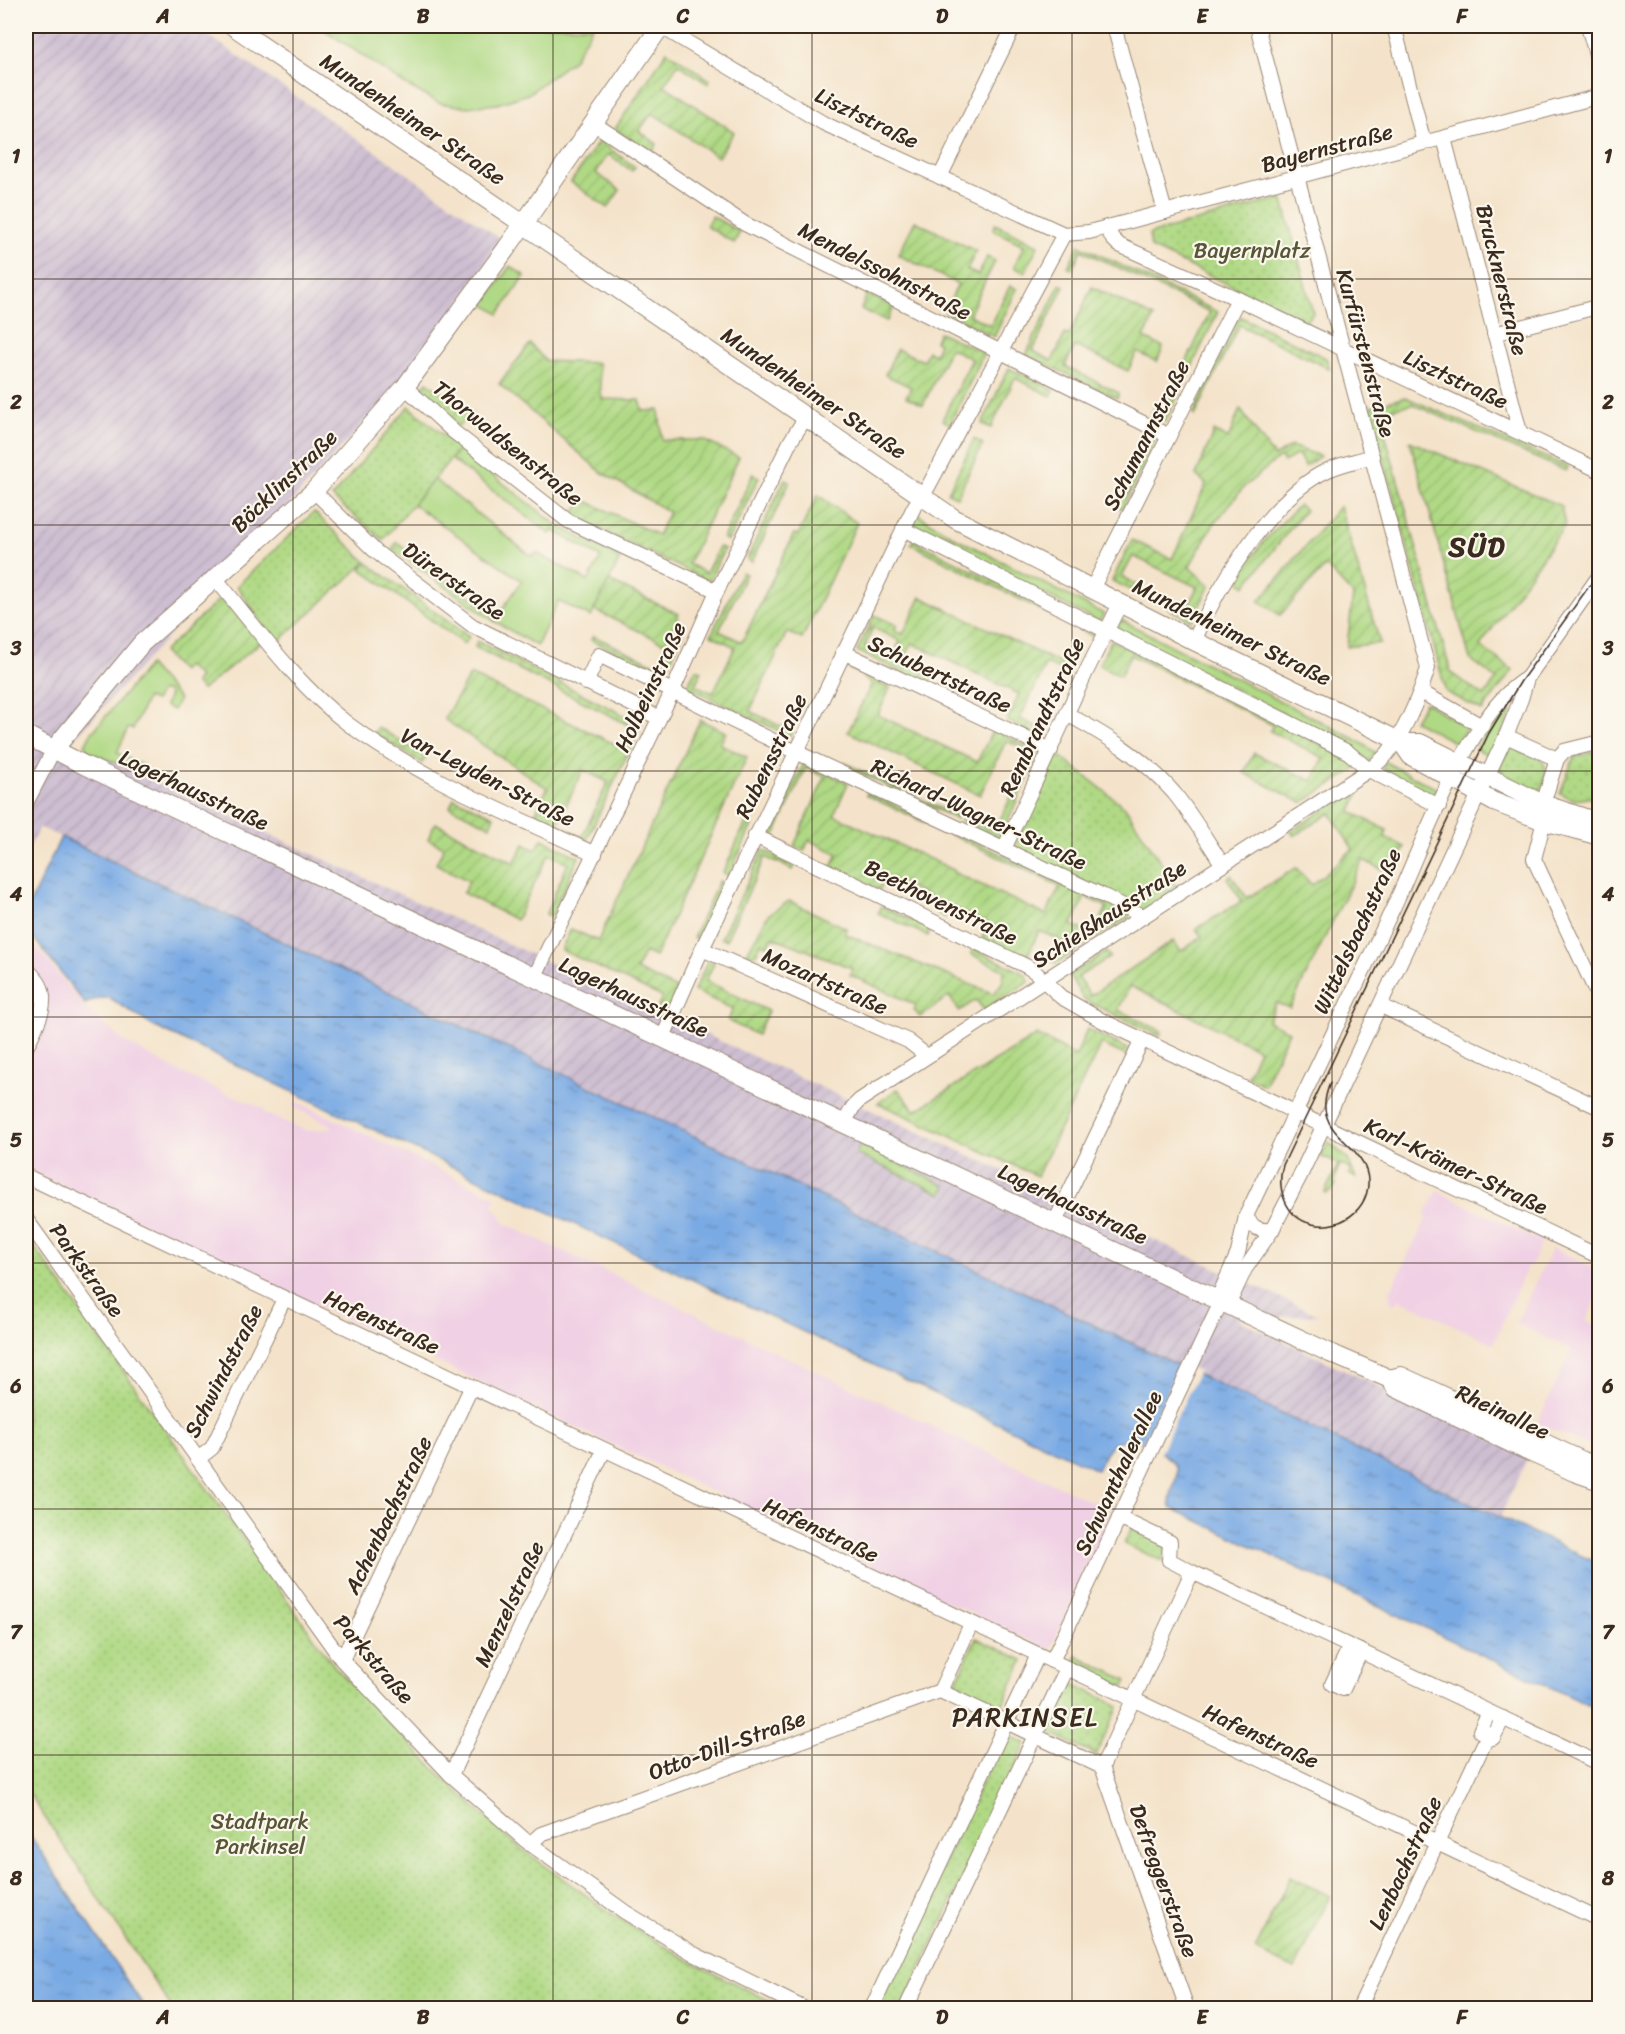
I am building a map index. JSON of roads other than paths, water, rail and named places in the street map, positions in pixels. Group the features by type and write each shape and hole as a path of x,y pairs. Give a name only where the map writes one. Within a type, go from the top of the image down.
{"street":[{"name":"Mundenheimer Straße","path":"233,26 956,519 1120,604 1399,741 1420,743 1461,762 1487,776 1543,818 1599,823"},
{"name":"Böcklinstraße","path":"54,749 142,643 314,491 405,387 523,224 661,26"},
{"name":"Lisztstraße","path":"661,26 823,123 1064,234"},
{"path":"940,177 1014,26"},
{"path":"1114,26 1166,212"},
{"name":"Kurfürstenstraße","path":"1257,26 1428,668 1421,692 1399,741"},
{"path":"1394,26 1424,143"},
{"path":"1588,26 1599,68"},
{"name":"Bayernstraße","path":"1064,234 1089,232 1599,96"},
{"name":"Mendelssohnstraße","path":"593,123 745,224 1169,436"},
{"name":"Brucknerstraße","path":"1444,138 1520,432"},
{"name":"Lisztstraße","path":"1107,227 1119,246 1238,299 1599,471"},
{"name":"Rubensstraße","path":"663,1037 702,949 903,529 1064,234"},
{"name":"Schumannstraße","path":"1092,589 1238,299"},
{"path":"1494,334 1599,306"},
{"name":"Thorwaldsenstraße","path":"405,387 454,432 568,521 717,591"},
{"name":"Holbeinstraße","path":"535,976 595,854 717,591 790,442 806,417"},
{"path":"1194,641 1224,581 1252,539 1274,514 1307,483 1328,470 1372,456"},
{"name":"Dürerstraße","path":"314,491 375,551 473,626 659,718"},
{"path":"903,529 1348,752 1369,770 1439,806"},
{"name":"Wittelsbachstraße","path":"1221,1302 1221,1291 1238,1253 1246,1216 1452,779 1482,726 1507,693 1527,678 1599,575"},
{"name":"Van-Leyden-Straße","path":"216,579 305,685 348,723 418,770 595,854"},
{"name":"Rembrandtstraße","path":"1004,849 1120,604"},
{"name":"Schubertstraße","path":"843,652 1051,750"},
{"path":"586,683 599,655 796,752"},
{"name":"Wittelsbachstraße","path":"1221,1302 1233,1295 1245,1269 1272,1230 1324,1126 1506,735 1527,678"},
{"path":"1421,692 1482,726"},
{"path":"1067,714 1114,740 1152,771 1174,793 1223,865"},
{"name":"Lagerhausstraße","path":"26,735 94,770 535,976 1221,1302"},
{"path":"1506,735 1557,759"},
{"name":"Mundenheimer Straße","path":"1399,741 1411,756 1494,802 1599,836"},
{"name":"Schießhausstraße","path":"844,1123 853,1107 861,1100 1369,770 1399,741"},
{"path":"1599,742 1564,751 1557,759 1534,860 1599,1000"},
{"path":"26,803 54,749"},
{"name":"Richard-Wagner-Straße","path":"796,752 1143,916"},
{"name":"Beethovenstraße","path":"755,837 1026,966 1061,997 1078,1008 1295,1112"},
{"name":"Mozartstraße","path":"702,949 908,1041 927,1056"},
{"path":"26,967 40,984 44,996 42,1012 26,1047"},
{"path":"1381,1006 1598,1104"},
{"path":"1055,1222 1142,1040"},
{"name":"Karl-Krämer-Straße","path":"1295,1112 1599,1257"},
{"name":"Hafenstraße","path":"26,1176 1599,1920"},
{"path":"1246,1216 1256,1229 1272,1230"},
{"name":"Parkstraße","path":"26,1220 342,1660 451,1775 530,1844 625,1912 696,1955 803,2008"},
{"name":"Schwindstraße","path":"198,1459 212,1448 284,1299"},
{"name":"Schwanthalerallee","path":"1052,1661 1221,1302"},
{"name":"Rheinallee","path":"1221,1302 1390,1379 1396,1388 1528,1444 1599,1467"},
{"name":"Achenbachstraße","path":"342,1660 471,1388"},
{"name":"Rheinallee","path":"1528,1444 1574,1472 1599,1481"},
{"name":"Menzelstraße","path":"451,1775 604,1450"},
{"path":"1119,1518 1170,1542 1169,1560 1192,1572 1599,1764"},
{"path":"971,1624 940,1691 1102,1767 1192,1572"},
{"path":"872,2008 1038,1655"},
{"path":"906,2008 1067,1668"},
{"name":"Otto-Dill-Straße","path":"530,1844 541,1834 940,1691"},
{"path":"1489,1712 1480,1731 1493,1738 1503,1718"},
{"name":"Lenbachstraße","path":"1359,2008 1488,1735"},
{"name":"Defreggerstraße","path":"1102,1767 1187,2008"}],"water":[{"path":"61,837 1599,1564 1599,1710 1171,1508 1176,1467 1163,1454 1143,1443 1133,1439 1115,1443 1105,1454 1097,1470 153,1026 110,998 98,998 85,1004 26,928 26,912"},
{"path":"26,1829 145,2008 26,2008"}],"tram line":[{"path":"1330,1083 1326,1095 1326,1114 1334,1130 1363,1162 1368,1182 1367,1193 1362,1204 1346,1219 1335,1224 1312,1224 1296,1216 1285,1201 1281,1184 1283,1165 1489,733 1521,681 1600,571"}],"district":[{"name":"SÜD","path":"1477,546"},
{"name":"PARKINSEL","path":"1025,1717"}],"park label":[{"name":"Bayernplatz","path":"1252,250"},
{"name":"Stadtpark Parkinsel","path":"260,1834"}]}
